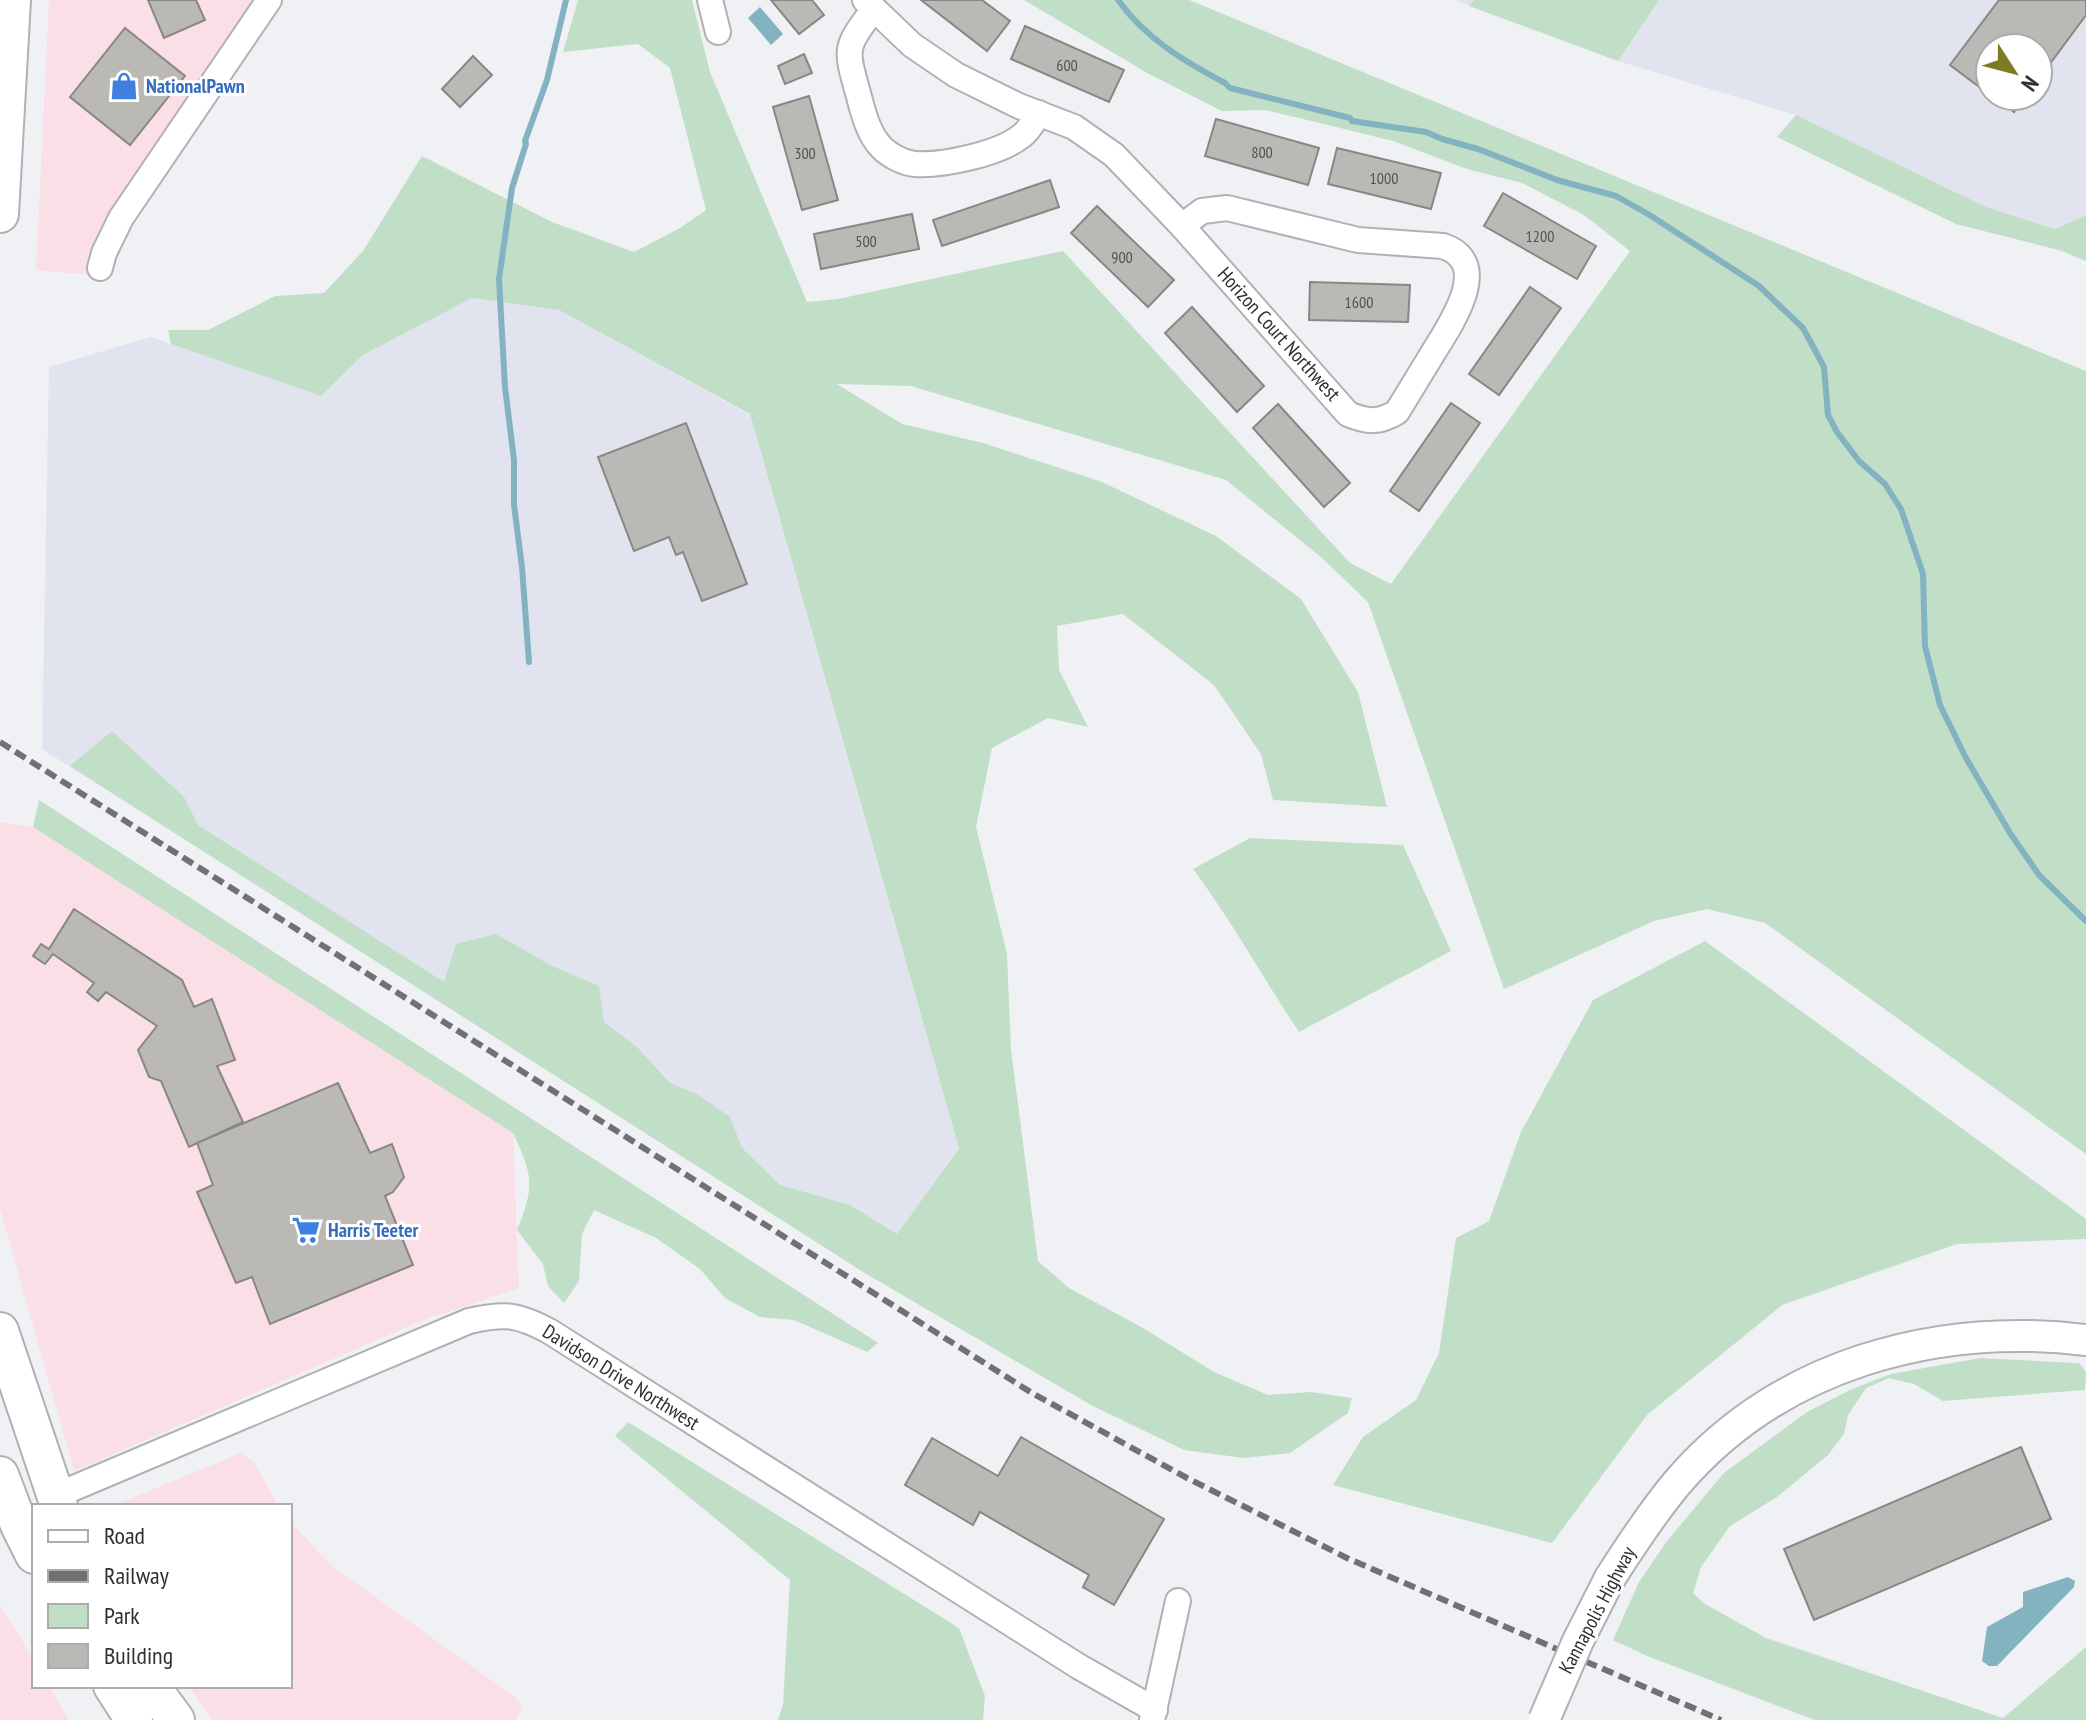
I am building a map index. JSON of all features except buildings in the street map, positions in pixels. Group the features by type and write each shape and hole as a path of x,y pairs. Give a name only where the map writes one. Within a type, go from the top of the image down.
{"highway":[{"path":"0,214 12,0"},
{"path":"0,1331 57,1501"},
{"path":"4,1498 32,1551"},
{"path":"115,1688 134,1720"},
{"path":"152,1688 176,1720"}],"main road":[{"name":"Kannapolis Highway","path":"1544,1720 1578,1641 1610,1578 1642,1528 1678,1482 1715,1445 1790,1393 1835,1370 1874,1356 1962,1337 2044,1335 2086,1340"},
{"name":"Davidson Drive Northwest","path":"4,1498 57,1501"}],"street":[{"path":"100,268 121,218 269,0"},
{"path":"710,0 718,32"},
{"name":"Horizon Court Northwest","path":"1039,113 1022,137 995,151 934,164 912,164 882,148 871,132 849,62 850,41 869,5 912,45 956,75 1093,137 1182,226 1348,414 1366,421 1384,420 1397,412 1461,307 1467,283 1463,263 1455,250 1443,246 1358,240 1227,208 1202,211 1182,226"},
{"name":"Davidson Drive Northwest","path":"57,1501 454,1327 510,1314 549,1331 1154,1715"},
{"path":"1154,1715 1178,1601"}],"shaded area":[{"path":"49,0 255,0 100,241 90,275 36,270"},
{"path":"1455,0 2086,0 2086,215 2055,229 1986,207 1796,115 1618,61"},
{"path":"472,298 559,310 750,415 959,1147 868,1275 42,749 49,367 151,337 321,396 363,355"},
{"path":"0,822 33,827 513,1133 519,1288 421,1321 74,1471 0,1209"},
{"path":"241,1453 255,1463 277,1504 118,1504"},
{"path":"292,1524 331,1565 516,1698 522,1707 516,1720 212,1720 189,1688 292,1688"},
{"path":"0,1605 32,1657 32,1688 50,1688 69,1720 0,1720"}],"green space":[{"path":"578,0 692,0 710,72 807,302 838,299 1063,251 1350,563 1391,584 1630,251 1584,215 1522,183 1467,169 1393,141 1320,123 1265,110 1222,111 1149,74 1024,0 1189,0 2086,371 2086,1154 1765,923 1707,909 1654,921 1504,989 1368,602 1322,558 1226,480 911,386 837,384 902,424 983,443 1102,482 1216,536 1301,599 1358,692 1387,807 1273,800 1261,754 1214,685 1123,614 1057,626 1059,670 1088,727 1048,718 992,748 976,827 1007,954 1011,1049 1038,1261 1069,1288 1143,1328 1214,1372 1268,1395 1311,1392 1352,1398 1348,1413 1290,1453 1244,1458 1184,1450 1091,1405 868,1275 70,766 112,731 184,797 198,825 444,982 456,944 496,934 550,965 599,986 604,1022 637,1047 670,1083 697,1094 730,1117 742,1148 780,1185 850,1205 897,1234 959,1148 750,414 559,310 472,298 363,355 321,396 171,344 168,330 208,330 275,296 324,293 363,251 422,156 552,222 634,252 680,228 706,210 670,68 638,44 563,52"},
{"path":"1474,0 1659,0 1618,61 1469,6"},
{"path":"1796,115 1986,207 2055,229 2086,215 2086,261 2062,251 1956,224 1777,137"},
{"path":"39,800 878,1343 867,1352 794,1320 760,1317 725,1298 700,1269 656,1238 594,1210 582,1234 579,1281 564,1303 548,1286 543,1264 517,1230 527,1202 529,1181 525,1160 513,1133 33,827"},
{"path":"1250,838 1403,845 1451,951 1299,1032 1193,869"},
{"path":"1705,941 2086,1219 2086,1239 1957,1244 1782,1305 1647,1415 1552,1543 1333,1485 1363,1437 1416,1400 1439,1353 1456,1238 1489,1221 1521,1132 1593,1000"},
{"path":"1980,1358 2079,1363 2086,1372 2085,1390 1943,1401 1914,1384 1889,1378 1866,1388 1848,1415 1844,1434 1828,1455 1777,1497 1730,1526 1701,1567 1693,1593 1705,1604 1766,1638 2003,1718 2086,1647 2086,1720 1815,1720 1613,1640 1639,1582 1667,1541 1724,1473 1807,1412 1852,1389 1891,1374"},
{"path":"628,1422 959,1628 985,1696 983,1720 778,1720 783,1705 790,1580 615,1436"}],"water":[{"path":"760,7 783,34 771,45 748,18"},
{"path":"2068,1577 2075,1581 2074,1587 1997,1666 1989,1666 1982,1661 1987,1627 2023,1607 2023,1592"}],"waterway":[{"path":"529,662 514,505 514,460 505,387 499,279 512,188 547,80 566,0"},
{"path":"1118,0 1153,38 1230,88 1352,121 1426,132 1557,180 1616,196 1759,286 1803,328 1824,367 1828,415 1837,432 1859,461 1885,484 1901,509 1923,574 1925,646 1940,705 1966,758 2039,875 2086,921"}],"railway":[{"path":"0,742 1032,1393 1187,1478 1349,1559 1721,1720"}],"place":[{"name":"NationalPawn","path":"124,86"},
{"name":"Harris Teeter","path":"306,1230"}]}
